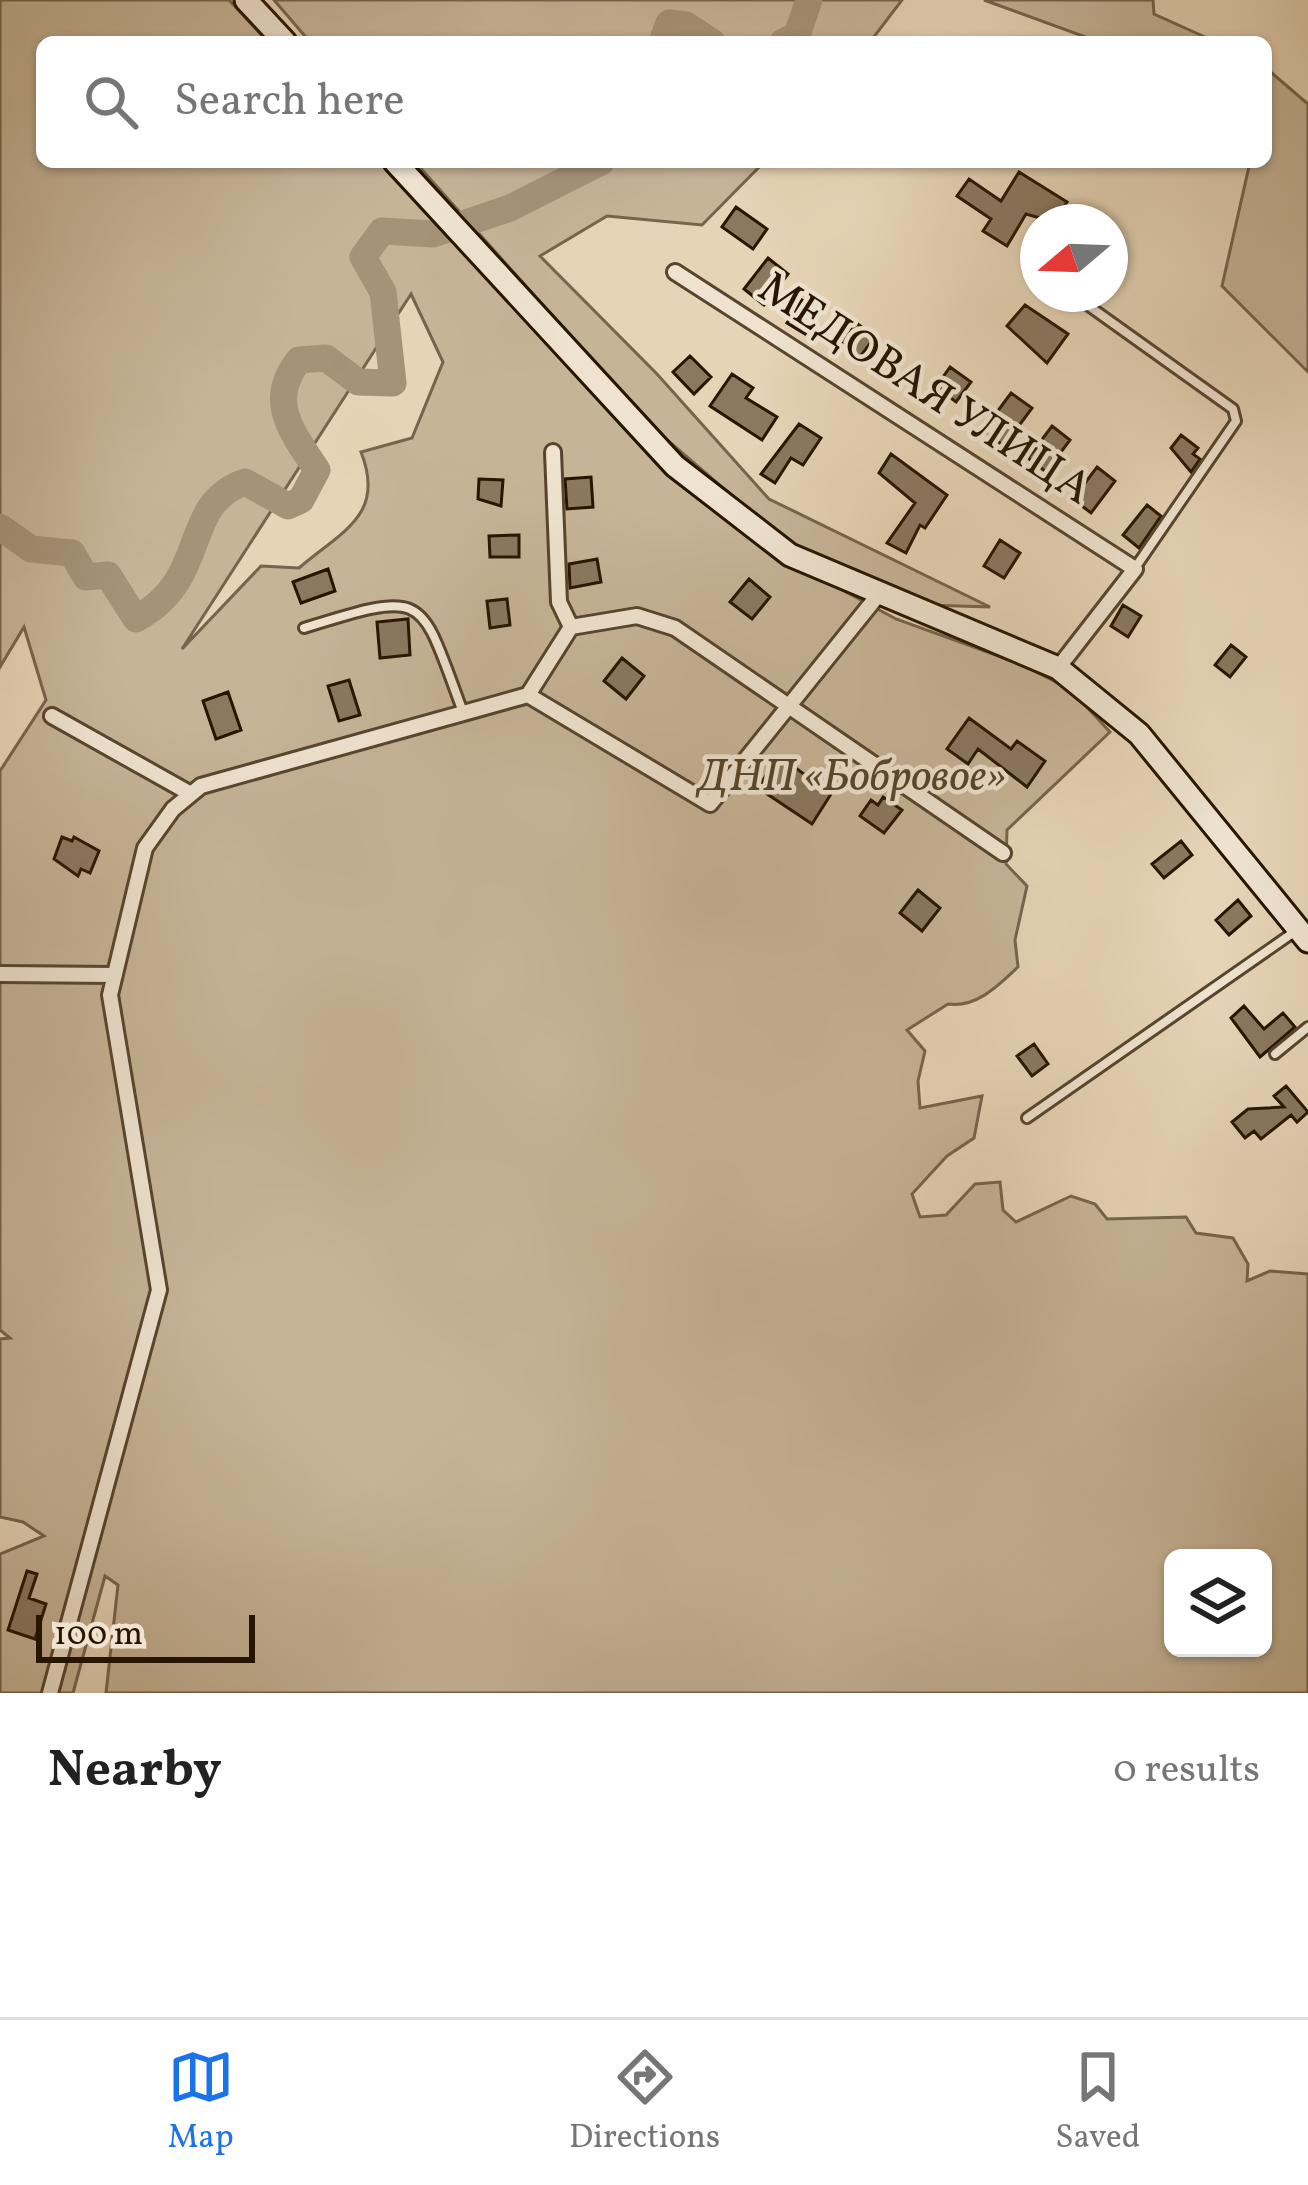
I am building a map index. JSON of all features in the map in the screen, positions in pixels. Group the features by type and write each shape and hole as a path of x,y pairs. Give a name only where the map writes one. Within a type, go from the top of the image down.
{"main road":[{"path":"246,0 279,36"},
{"path":"400,168 675,466 790,555 1058,668 1139,734 1303,935"}],"street":[{"name":"МЕДОВАЯ УЛИЦА","path":"675,272 1135,569"},
{"path":"553,452 559,602 571,628"},
{"path":"1058,668 1135,569"},
{"path":"528,694 710,804 880,593"},
{"path":"50,1693 159,1290 110,995 145,848 172,809 202,786 528,694 571,628 637,616 675,628 1003,853"},
{"path":"52,716 191,794"},
{"path":"0,974 115,975"}],"lane":[{"path":"1097,312 1232,409 1236,421 1135,569"},
{"path":"304,628 385,602 414,609 430,626 463,712"},
{"path":"1027,1118 1303,935"},
{"path":"1275,1054 1308,1027"}],"green space":[{"name":"ДНП «Бобровое»","path":"0,0 229,0 262,36 36,36 36,168 385,168 673,475 785,559 896,619 1023,665 1071,690 1110,732 1007,830 1006,864 1027,886 1015,940 1018,967 986,994 968,1003 948,1004 907,1030 925,1051 918,1081 920,1108 982,1096 974,1138 947,1156 912,1194 920,1217 946,1215 975,1184 1000,1182 1003,1210 1016,1222 1071,1196 1095,1204 1107,1219 1186,1217 1196,1233 1233,1238 1248,1264 1247,1281 1270,1271 1308,1274 1308,1693 106,1693 118,1585 105,1576 73,1693 0,1693 0,1554 44,1536 23,1522 0,1517 0,1339 10,1338 0,1330 0,771 46,700 24,627 0,667","holes":["411,294 443,362 412,438 361,452 368,492 355,520 299,568 261,566 182,649"]},
{"path":"274,0 902,0 875,36 305,36"},
{"path":"984,0 1153,0 1154,14 1203,36 1083,36"},
{"path":"1272,73 1308,104 1308,372 1222,286 1249,168 1272,168"},
{"path":"420,168 758,168 702,225 607,216 540,256 657,374 769,499 990,607 926,605 792,547 652,427"}],"building":[{"path":"1019,172 1067,202 1020,204 1020,224 1007,246 983,231 991,219 957,196 969,179 1001,201"},
{"path":"736,207 767,229 753,249 722,227"},
{"path":"768,258 788,274 764,305 744,289"},
{"path":"802,300 819,311 805,334 787,323"},
{"path":"1020,311 1035,312 1068,334 1047,363 1007,326"},
{"path":"855,322 875,337 860,357 840,342"},
{"path":"690,356 711,377 694,394 673,372"},
{"path":"950,367 971,382 956,402 936,387"},
{"path":"732,374 753,388 746,398 777,417 762,440 710,406"},
{"path":"1011,393 1032,408 1004,446 983,431"},
{"path":"799,424 821,438 803,465 791,458 775,483 761,474"},
{"path":"1052,426 1070,440 1046,472 1028,458"},
{"path":"1181,435 1198,448 1193,454 1200,459 1191,472 1171,448"},
{"path":"891,454 947,495 925,528 920,525 906,553 887,543 915,503 879,473"},
{"path":"1097,467 1115,481 1091,513 1073,499"},
{"path":"591,477 593,507 567,509 565,479"},
{"path":"479,479 503,480 501,506 478,499"},
{"path":"1147,505 1161,516 1139,548 1123,535"},
{"path":"519,535 519,557 490,557 489,536"},
{"path":"1000,540 1020,553 1004,578 984,566"},
{"path":"597,559 601,582 570,588 569,564"},
{"path":"328,569 335,591 301,603 293,582"},
{"path":"749,579 770,597 752,619 730,602"},
{"path":"507,599 510,625 490,628 487,601"},
{"path":"1123,605 1141,616 1128,637 1111,626"},
{"path":"408,619 410,655 380,658 377,622"},
{"path":"1231,645 1246,657 1230,677 1215,665"},
{"path":"622,658 644,676 626,699 604,681"},
{"path":"349,680 360,715 339,721 328,686"},
{"path":"228,692 241,730 216,739 203,701"},
{"path":"969,718 1011,749 1017,741 1045,761 1027,787 978,749 968,764 947,749"},
{"path":"782,758 831,794 812,824 758,788"},
{"path":"883,797 902,810 884,833 860,816 871,800 878,805"},
{"path":"62,837 72,841 74,837 99,851 90,873 81,869 78,876 54,859"},
{"path":"1181,841 1192,855 1164,878 1152,864"},
{"path":"918,890 940,908 922,931 900,913"},
{"path":"1238,900 1251,916 1229,935 1216,920"},
{"path":"1244,1006 1264,1029 1283,1013 1295,1027 1260,1057 1231,1018"},
{"path":"1034,1044 1048,1064 1032,1076 1017,1056"},
{"path":"1286,1086 1308,1112 1297,1122 1291,1115 1261,1139 1254,1131 1245,1138 1232,1122 1248,1109 1284,1107 1274,1096"},
{"path":"27,1571 37,1574 29,1598 46,1604 35,1639 8,1630"}],"waterway":[{"path":"795,36 809,0"},
{"path":"664,36 669,23 686,25 703,36"},
{"path":"0,527 31,549 72,553 86,577 108,575 136,619 176,583 211,507 224,493 245,482 288,506 301,500 317,470 286,416 284,389 299,360 326,358 358,382 393,383 383,292 363,257 382,231 433,234 510,208 589,168"}]}
